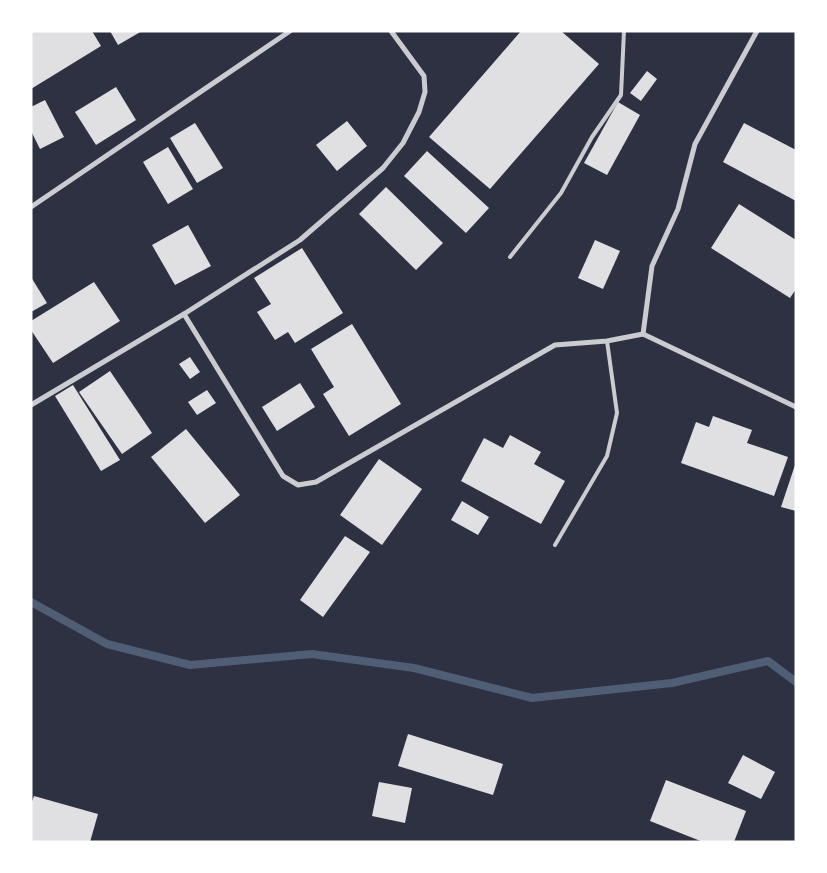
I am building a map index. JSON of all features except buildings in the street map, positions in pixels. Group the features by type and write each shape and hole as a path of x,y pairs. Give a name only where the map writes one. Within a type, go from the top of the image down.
{"street":[{"path":"31,206 290,31"},
{"path":"31,405 184,314 300,240 383,168 403,143 419,112 425,92 424,76 391,31"},
{"path":"643,334 652,266 678,209 695,144 757,31"},
{"path":"184,314 283,476 298,484 316,482 555,344 607,340 643,334 796,407"}],"lane":[{"path":"510,257 561,194 592,137 620,95 624,31"},
{"path":"555,545 607,456 617,413 607,340"}],"waterway":[{"path":"31,602 107,644 190,665 312,654 414,668 532,698 672,683 768,661 796,682"}]}
